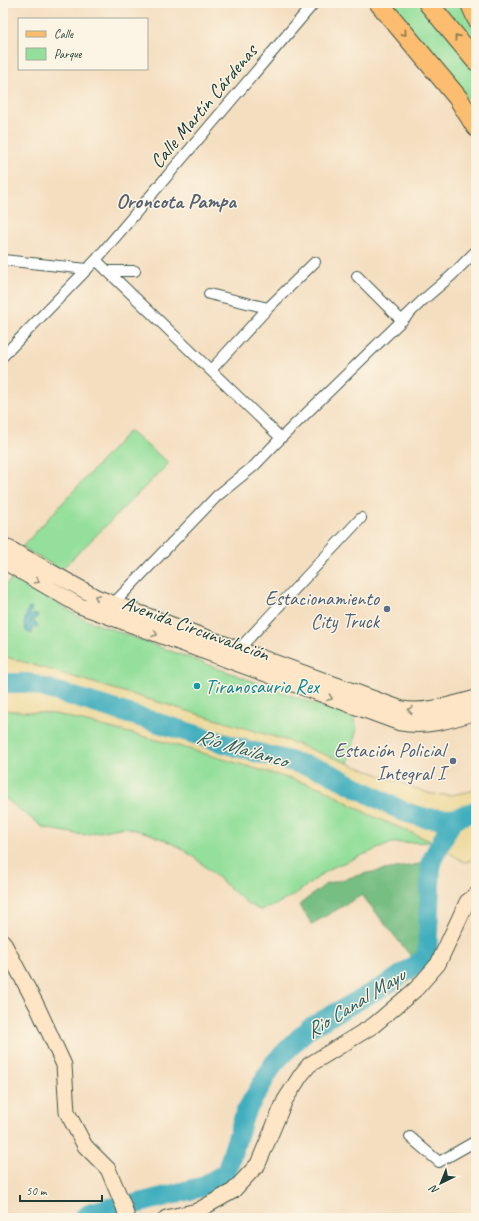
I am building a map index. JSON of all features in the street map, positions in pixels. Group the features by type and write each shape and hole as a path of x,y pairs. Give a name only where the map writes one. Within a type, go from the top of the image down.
{"highway":[{"path":"379,3 454,92 476,127"},
{"path":"428,3 476,61"}],"main road":[{"path":"469,3 476,19"},
{"name":"Avenida Circunvalación","path":"3,545 11,560 96,597 111,610 375,707 412,710 476,698"},
{"name":"Avenida Circunvalación","path":"111,610 238,650 375,707 400,723 411,725 442,722 476,712"},
{"path":"439,706 442,722"},
{"path":"166,1218 197,1211 233,1191 258,1164 285,1100 309,1065 374,1025 416,989 438,964 467,902 476,896"},
{"path":"3,942 37,1006 64,1065 67,1112 85,1146 108,1169 124,1207 126,1218"}],"street":[{"name":"Calle Martín Cárdenas","path":"3,356 96,260 314,3"},
{"path":"111,610 217,496 254,466 281,438 476,251"},
{"path":"3,260 87,269"},
{"path":"96,260 281,438"},
{"path":"211,370 268,308 316,262"},
{"path":"107,271 135,271"},
{"path":"357,276 402,321"},
{"path":"209,294 268,308"},
{"path":"238,650 362,518"},
{"path":"410,1137 439,1162 476,1141"}],"green space":[{"path":"390,3 420,3 457,46 476,72 476,109"},
{"path":"439,3 463,3 476,36 476,50"},
{"path":"129,431 169,463 61,570 22,547"},
{"path":"15,576 81,618 353,718 357,728 348,764 288,741 3,656 3,587"},
{"path":"3,710 56,714 165,742 322,788 368,814 433,842 392,843 331,868 294,895 271,907 260,910 248,904 194,857 172,843 150,834 124,827 83,835 44,828 3,797"},
{"path":"431,862 427,957 417,964 362,895 312,924 299,905 326,884 367,873"}],"sand":[{"path":"3,656 288,741 431,794 451,795 476,790 476,859 464,862 433,842 368,814 322,788 165,742 56,714 3,710"}],"water":[{"path":"32,608 29,615 30,617 33,614 38,615 35,620 32,620 31,622 35,622 38,626 33,628 31,627 33,633 29,633 26,631 24,623 28,609"}],"waterway":[{"name":"Río Mailanco","path":"3,683 29,683 236,747 323,770 404,812 426,818 453,819 476,811"},
{"name":"Rio Canal Mayu","path":"83,1218 92,1212 113,1207 124,1207 201,1187 226,1173 245,1113 274,1063 309,1028 391,982 427,957 431,862 453,819"}],"place":[{"name":"Estacionamiento City Truck","path":"387,609"},
{"name":"Tiranosaurio Rex","path":"197,686"},
{"name":"Estación Policial Integral I","path":"453,761"}],"district":[{"name":"Oroncota Pampa","path":"176,201"}]}
